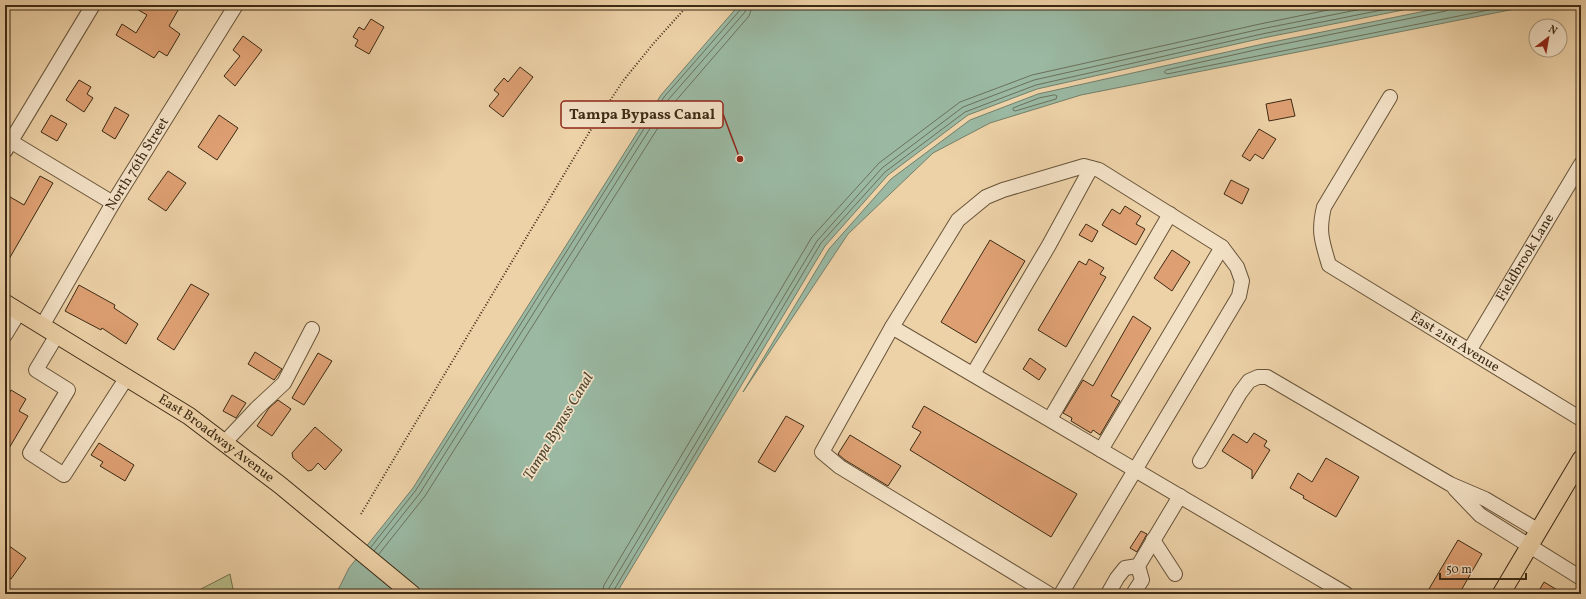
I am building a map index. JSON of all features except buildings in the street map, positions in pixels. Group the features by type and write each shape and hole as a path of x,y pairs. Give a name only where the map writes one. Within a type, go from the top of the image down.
{"main road":[{"name":"East Broadway Avenue","path":"5,303 189,416 225,442 412,594"},
{"path":"1501,594 1581,459"}],"street":[{"path":"93,5 7,144 113,204"},
{"name":"North 76th Street","path":"42,326 113,204 236,5"},
{"name":"East 21st Avenue","path":"1390,97 1324,207 1320,225 1322,241 1329,265 1581,419"},
{"name":"Fieldbrook Lane","path":"1469,351 1581,164"},
{"path":"1049,594 840,467 822,452 892,327 958,220 986,197 1003,190 1084,166 1099,170 1222,247 1237,267 1242,281 1239,296 1061,594"},
{"path":"973,374 1049,244 1091,168"},
{"path":"1050,419 1170,214"},
{"path":"1101,450 1222,247"},
{"path":"5,335 19,312"},
{"path":"892,327 1050,419 1340,592"},
{"path":"225,442 257,408 284,383 312,329"},
{"path":"57,335 36,370 68,390 30,454 64,475 127,377"},
{"path":"1200,461 1240,393 1249,381 1258,377 1267,377 1450,484 1485,499 1539,531"},
{"path":"1450,484 1480,515 1581,578"},
{"path":"1133,594 1142,580 1138,566 1180,496"},
{"path":"1153,540 1175,574"},
{"path":"1108,594 1117,578 1125,568 1138,566"}],"path":[{"path":"361,514 590,131 624,81 653,44 688,5"}],"shaded area":[{"path":"230,574 234,594 197,594 201,589"}],"water":[{"path":"739,5 1428,5 1263,38 1037,89 968,115 888,175 825,246 616,594 336,594 349,568 413,488 661,95"},
{"path":"1455,5 1535,5 1081,95 990,123 933,153 848,234 743,392 829,249 891,179 970,120 1038,94 1263,44"}],"place":[{"name":"Tampa Bypass Canal","path":"740,159"}]}
